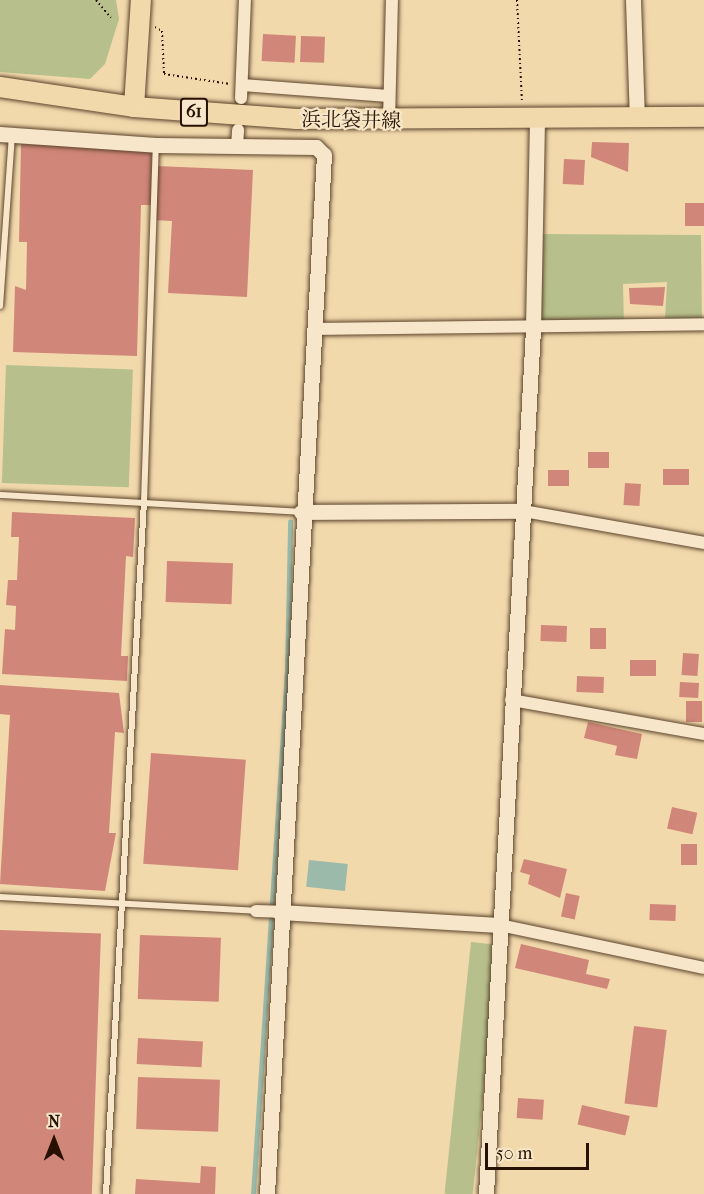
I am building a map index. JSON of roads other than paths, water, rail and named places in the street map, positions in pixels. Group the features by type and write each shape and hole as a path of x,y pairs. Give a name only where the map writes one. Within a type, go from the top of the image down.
{"main road":[{"path":"134,107 141,0"},
{"name":"浜北袋井線","path":"0,87 134,107 389,121 704,117"}],"street":[{"path":"245,0 242,91 390,96"},
{"path":"389,121 392,0"},
{"path":"633,0 636,119"},
{"path":"486,1194 511,700 533,328 530,120"},
{"path":"237,146 238,130"},
{"path":"6,134 156,145 316,147 324,155 317,329 304,512 267,1194"},
{"path":"317,329 704,324"},
{"path":"304,512 523,511 704,543"},
{"path":"511,700 704,734"},
{"path":"256,911 500,925 704,968"}],"lane":[{"path":"0,306 6,134"},
{"path":"106,1194 118,906 144,502 156,145"},
{"path":"0,495 304,512"},
{"path":"0,897 118,906 256,911"}],"waterway":[{"path":"253,1194 287,671 290,522"}]}
